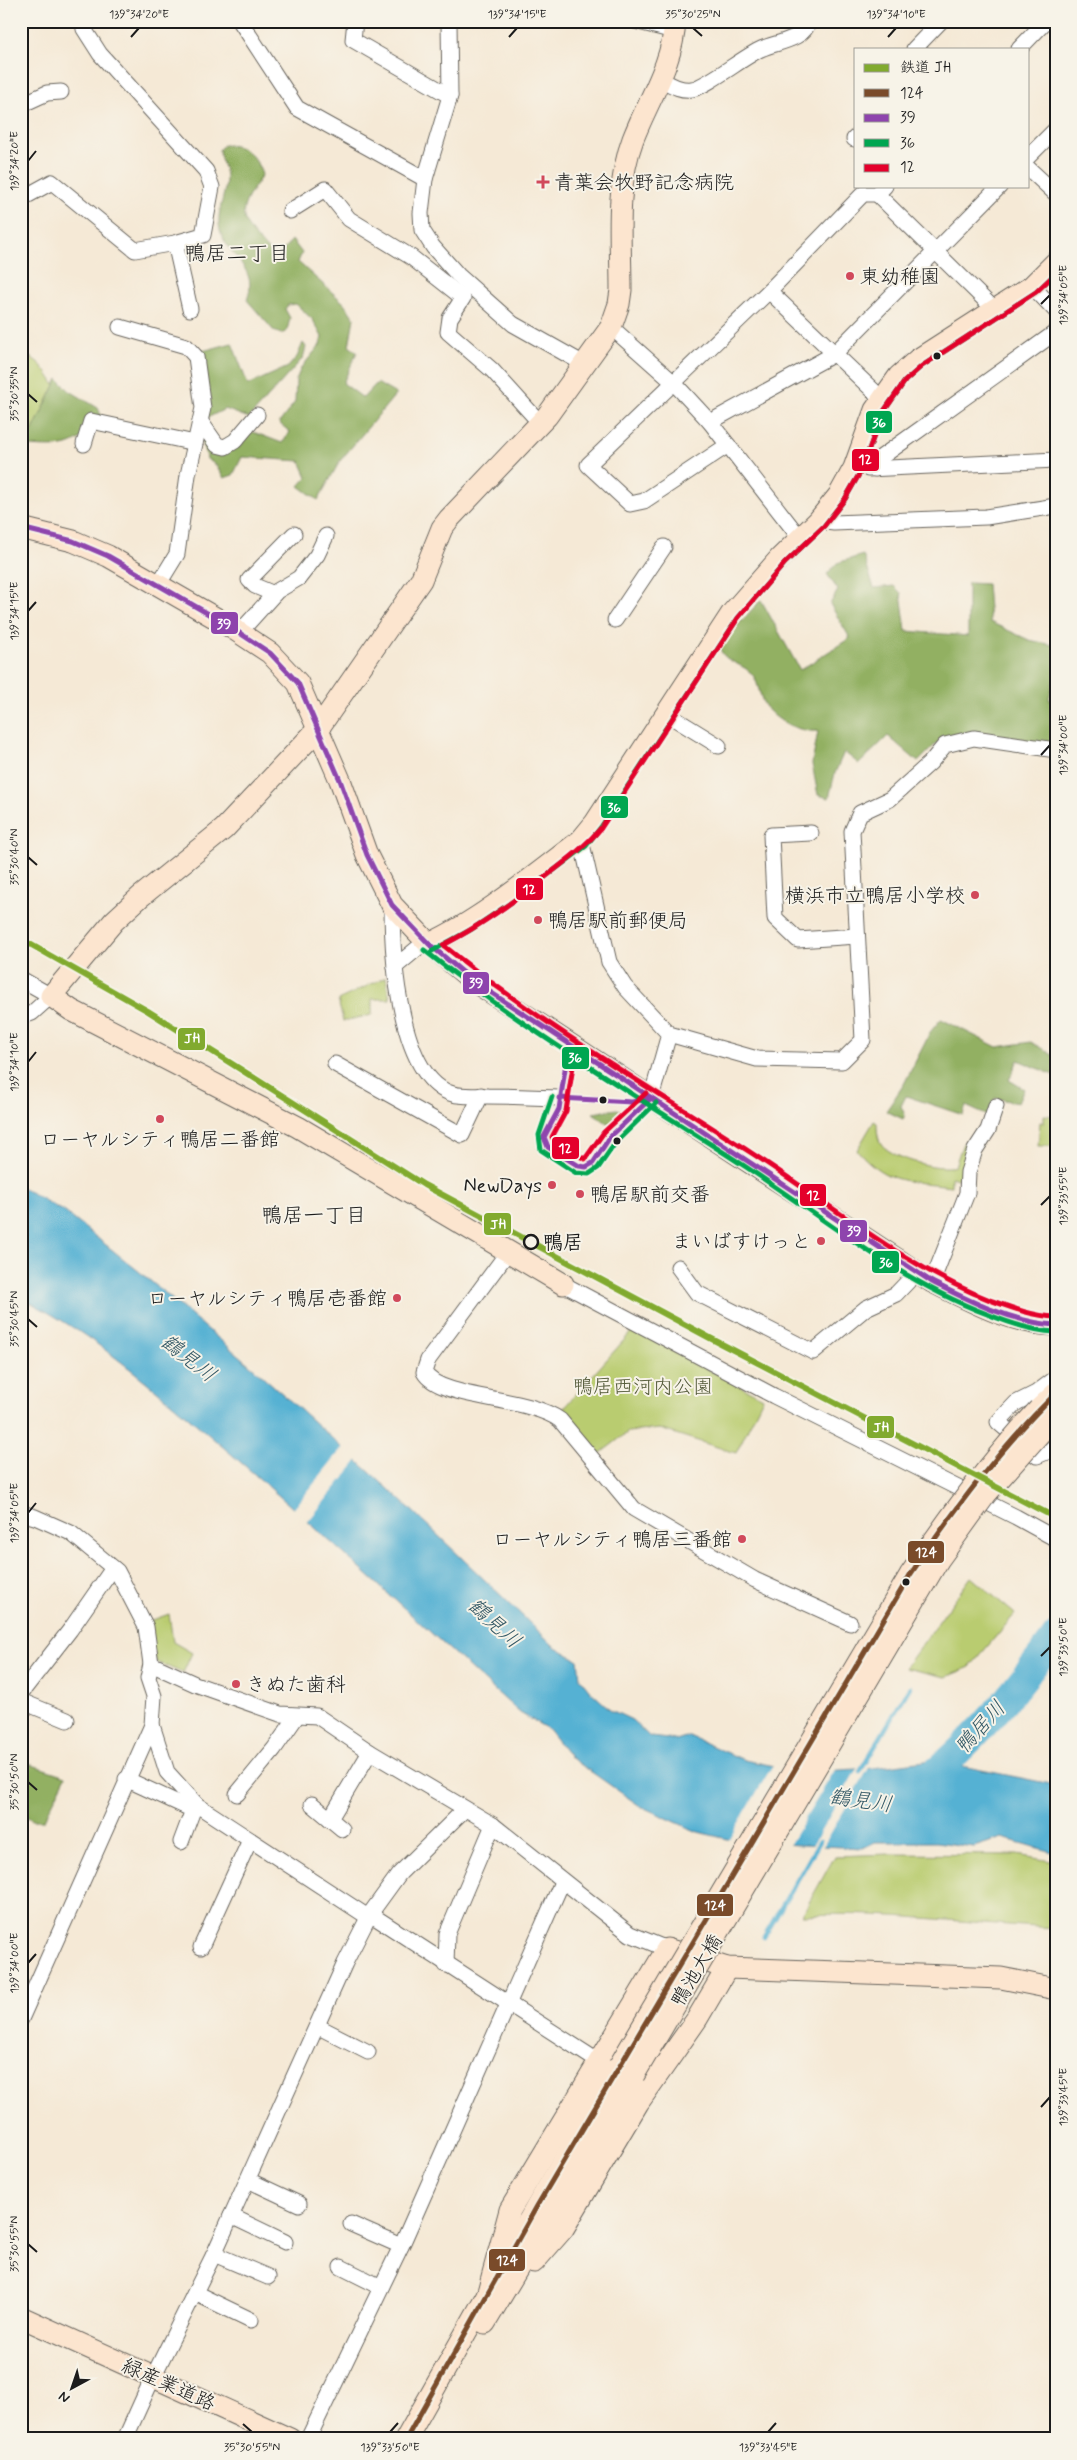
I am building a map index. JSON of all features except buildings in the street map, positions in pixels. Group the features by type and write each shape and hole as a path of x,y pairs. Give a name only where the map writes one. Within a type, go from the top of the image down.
{"street":[{"path":"21,199 52,182 135,250 175,243 203,235 212,187 206,171 100,54 84,29 82,21"},
{"path":"240,21 297,108 425,179"},
{"path":"355,21 352,40 450,96"},
{"path":"449,21 450,96 425,179 420,213 422,230 433,248 458,275 513,324 584,364"},
{"path":"21,1017 32,1013 51,996 114,921 140,897 224,829 318,729 421,580 442,528 541,424 611,327 619,304 621,290 622,180 633,140 670,53 675,26 635,21"},
{"path":"660,79 678,88 693,89 761,49 795,37 807,28 809,21"},
{"path":"915,48 941,21"},
{"path":"1020,48 1047,21 1056,27"},
{"path":"21,106 46,93 61,92"},
{"path":"1030,155 1056,129"},
{"path":"1030,170 1056,194"},
{"path":"710,422 834,354 998,188"},
{"path":"290,211 325,189 349,219 411,257 463,298 450,318 448,332 492,370 541,424"},
{"path":"728,445 644,501 630,504 588,466 769,291 863,194 881,190 936,252 996,311"},
{"path":"175,243 190,310"},
{"path":"865,468 881,398 899,376 917,360 996,311 1032,286 1056,262"},
{"path":"1032,286 1056,310"},
{"path":"769,291 881,398"},
{"path":"120,327 186,346 196,357 203,408 181,512 177,554 158,585"},
{"path":"611,327 674,382 710,422 800,538"},
{"path":"395,967 419,947 449,935 581,840 595,823 732,613 800,538 818,521 838,495 865,468 1056,332"},
{"path":"200,422 217,445 225,447 235,441 257,415"},
{"path":"84,444 91,421 195,443"},
{"path":"865,468 1056,460"},
{"path":"818,521 834,523 986,517 1056,506"},
{"path":"21,528 73,541 108,556 270,653 298,683 367,855 392,905 429,944 472,980 924,1277 977,1304 1019,1319 1056,1325"},
{"path":"274,594 255,586 249,580 294,534"},
{"path":"239,633 274,594 299,578 317,554 326,536"},
{"path":"615,620 664,547"},
{"path":"667,714 719,746"},
{"path":"581,840 609,962 625,987 669,1034 757,1059 842,1061 863,1040 852,831 860,812 890,798 930,763 944,745 974,738 1056,750"},
{"path":"810,833 771,835 775,918 798,940 857,936"},
{"path":"392,905 395,967 411,1041 420,1066 437,1085 453,1094 560,1098"},
{"path":"21,979 71,1010 298,1127 563,1284 774,1396 1016,1517 1056,1540"},
{"path":"651,1098 669,1034"},
{"path":"335,1064 462,1135 482,1095"},
{"path":"678,1267 697,1293 813,1352 866,1308 896,1294 924,1277 967,1193 968,1172 975,1150 988,1130 996,1106"},
{"path":"508,1252 428,1360 424,1372 429,1380 450,1390 522,1404 550,1412 560,1420 634,1509 754,1580 850,1623"},
{"path":"1056,1378 1036,1393 1016,1403 998,1422 1037,1456 1049,1451 1056,1444"},
{"name":"鴨池大橋","path":"617,2068 910,1575 952,1513 997,1455 1056,1393"},
{"name":"鴨池大橋","path":"617,2068 944,1551 1011,1464 1056,1415"},
{"path":"21,1513 35,1517 72,1534 117,1571 146,1628 151,1664 148,1678 154,1696 152,1724 21,2019"},
{"path":"67,1720 22,1701 113,1568"},
{"path":"151,1664 195,1684 280,1714 317,1716 370,1752 493,1825 539,1860 562,1882 630,1934 667,1949 727,1968 1001,1978 1056,1989"},
{"path":"237,1794 274,1749 297,1716"},
{"path":"152,1724 167,1772 195,1808"},
{"path":"330,1818 370,1752"},
{"path":"126,1779 195,1808 250,1840 508,2004 617,2068"},
{"path":"312,1804 342,1829"},
{"path":"181,1842 195,1808"},
{"path":"125,2439 153,2377 214,2254 369,1916 399,1874 465,1809"},
{"path":"446,1965 447,1934 493,1825"},
{"path":"201,1947 250,1840"},
{"path":"308,2439 401,2246 562,1882"},
{"path":"410,2439 494,2296 617,2068 667,1949"},
{"path":"406,2439 494,2296 563,2229 638,2103 697,2019 727,1968"},
{"path":"317,2026 368,2052"},
{"path":"494,2296 510,2210 617,2068"},
{"path":"248,2180 300,2204"},
{"path":"231,2216 285,2242"},
{"path":"351,2224 401,2246"},
{"path":"214,2254 268,2277"},
{"path":"341,2267 381,2287"},
{"path":"195,2293 251,2320"},
{"name":"緑産業道路","path":"21,2318 290,2439"}],"green space":[{"path":"223,145 230,145 248,152 260,168 262,175 244,207 245,221 250,230 267,249 279,255 292,240 302,253 298,262 344,303 354,318 349,346 357,352 343,383 363,398 377,383 396,394 340,461 318,500 299,486 307,477 300,461 242,457 233,475 224,478 216,465 207,459 202,444 201,433 212,447 248,430 282,443 290,432 279,423 295,402 296,380 301,368 320,345 322,337 313,320 296,304 288,305 285,309 290,318 287,331 281,334 274,331 247,300 250,289 246,272 225,242 219,226 226,183 219,150"},
{"path":"232,343 248,385 288,367 297,357 303,343 306,347 303,358 249,418 225,409 207,418 199,352"},
{"path":"21,355 37,362 55,385 25,446 21,446"},
{"path":"58,379 70,391 98,408 103,420 83,437 68,445 51,447 25,446"},
{"path":"863,555 874,588 894,586 901,593 906,631 968,636 968,583 987,584 990,622 1029,640 1053,645 1056,630 1056,672 1049,699 1056,702 1056,747 940,740 918,762 888,736 859,764 844,752 835,773 829,798 818,795 812,764 818,731 795,728 780,720 768,710 753,675 729,660 720,649 731,632 761,600 800,670 850,638 830,604 838,590 827,574 837,563"},
{"path":"386,977 390,999 372,999 372,1015 343,1021 338,1000"},
{"path":"941,1019 997,1047 1031,1042 1056,1057 1056,1076 1018,1060 1009,1080 1024,1089 1018,1103 995,1098 988,1116 966,1106 963,1115 906,1096 901,1106 905,1115 903,1119 886,1111 904,1084 931,1031"},
{"path":"620,1110 612,1123 607,1123 593,1113"},
{"path":"1044,1115 1056,1116 1056,1146 1038,1146 1040,1122 1044,1123"},
{"path":"874,1121 877,1123 879,1140 885,1148 903,1158 926,1165 938,1167 955,1166 963,1143 970,1145 961,1180 951,1177 951,1186 910,1181 889,1176 879,1170 857,1150"},
{"name":"鴨居西河内公園","path":"633,1330 763,1398 736,1453 660,1429 628,1432 598,1455 561,1411"},
{"path":"971,1577 1015,1614 970,1667 946,1677 905,1668"},
{"path":"169,1614 173,1642 192,1653 183,1673 156,1662 147,1622"},
{"path":"29,1764 66,1776 44,1820 32,1820 21,1813 21,1782"},
{"path":"890,1854 1017,1855 1056,1862 1056,1928 897,1916 802,1915 835,1856"}],"water":[{"name":"鶴見川","path":"21,1187 65,1212 257,1371 401,1500 554,1646 578,1660 580,1678 591,1692 611,1710 632,1720 650,1737 676,1740 689,1736 744,1760 785,1768 822,1771 873,1768 932,1760 1056,1785 1056,1853 1002,1838 974,1847 937,1842 875,1842 863,1848 740,1842 698,1832 640,1806 570,1757 548,1729 520,1713 293,1508 123,1363 48,1312 21,1298"}],"pier":[{"path":"344,1446 359,1459 306,1524 292,1511"},
{"path":"774,1763 836,1768 788,1847 740,1844 728,1841"},
{"path":"870,1766 822,1848 811,1848 858,1767"}],"waterway":[{"name":"鴨居川","path":"917,1786 975,1735 1009,1697 1056,1636"},
{"path":"860,1772 910,1687"},
{"path":"764,1937 820,1841"}],"rail line":[{"name":"JH","path":"21,939 148,1011 424,1185 710,1338 1056,1518"}],"transit line":[{"name":"36","path":"432,951 472,929 512,902 586,846 601,827 738,618 785,563 824,526 845,499 861,471 882,414 905,381 922,366 1036,292 1056,273"},
{"name":"12","path":"1056,273 1036,292 922,366 905,381 882,414 861,471 845,499 824,526 785,563 738,618 601,828 572,856 517,899 480,924 443,945 556,1028 782,1173 897,1252 927,1270 990,1300 1014,1309 1056,1317"},
{"name":"39","path":"21,528 73,541 108,556 226,624 270,653 298,683 340,780 367,855 392,905 429,944 472,980 932,1282 992,1310 1023,1320 1056,1325"},
{"name":"36","path":"424,950 542,1036 746,1167 892,1266 954,1300 987,1314 1021,1326 1056,1332"},
{"name":"12","path":"576,1047 566,1111 552,1137 554,1142 585,1159 604,1132 646,1093"},
{"name":"39","path":"567,1056 559,1109 544,1137 548,1147 579,1166 586,1167 593,1163 610,1137 651,1098"},
{"name":"36","path":"552,1097 539,1135 541,1150 576,1173 589,1174 598,1168 616,1142 656,1103"},
{"name":"39","path":"559,1098 632,1102 651,1098 656,1101"},
{"name":"124","path":"406,2439 537,2206 910,1575 979,1480 1035,1414 1056,1393"}],"place":[{"name":"青葉会牧野記念病院","path":"543,182"},
{"name":"東幼稚園","path":"850,276"},
{"name":"横浜市立鴨居小学校","path":"975,895"},
{"name":"鴨居駅前郵便局","path":"538,920"},
{"name":"ローヤルシティ鴨居二番館","path":"160,1119"},
{"name":"NewDays","path":"552,1185"},
{"name":"鴨居駅前交番","path":"580,1194"},
{"name":"まいばすけっと","path":"821,1241"},
{"name":"鴨居","path":"531,1242"},
{"name":"ローヤルシティ鴨居壱番館","path":"397,1298"},
{"name":"ローヤルシティ鴨居三番館","path":"742,1539"},
{"name":"きぬた歯科","path":"236,1684"}],"district":[{"name":"鴨居二丁目","path":"237,253"},
{"name":"鴨居一丁目","path":"314,1215"}]}
